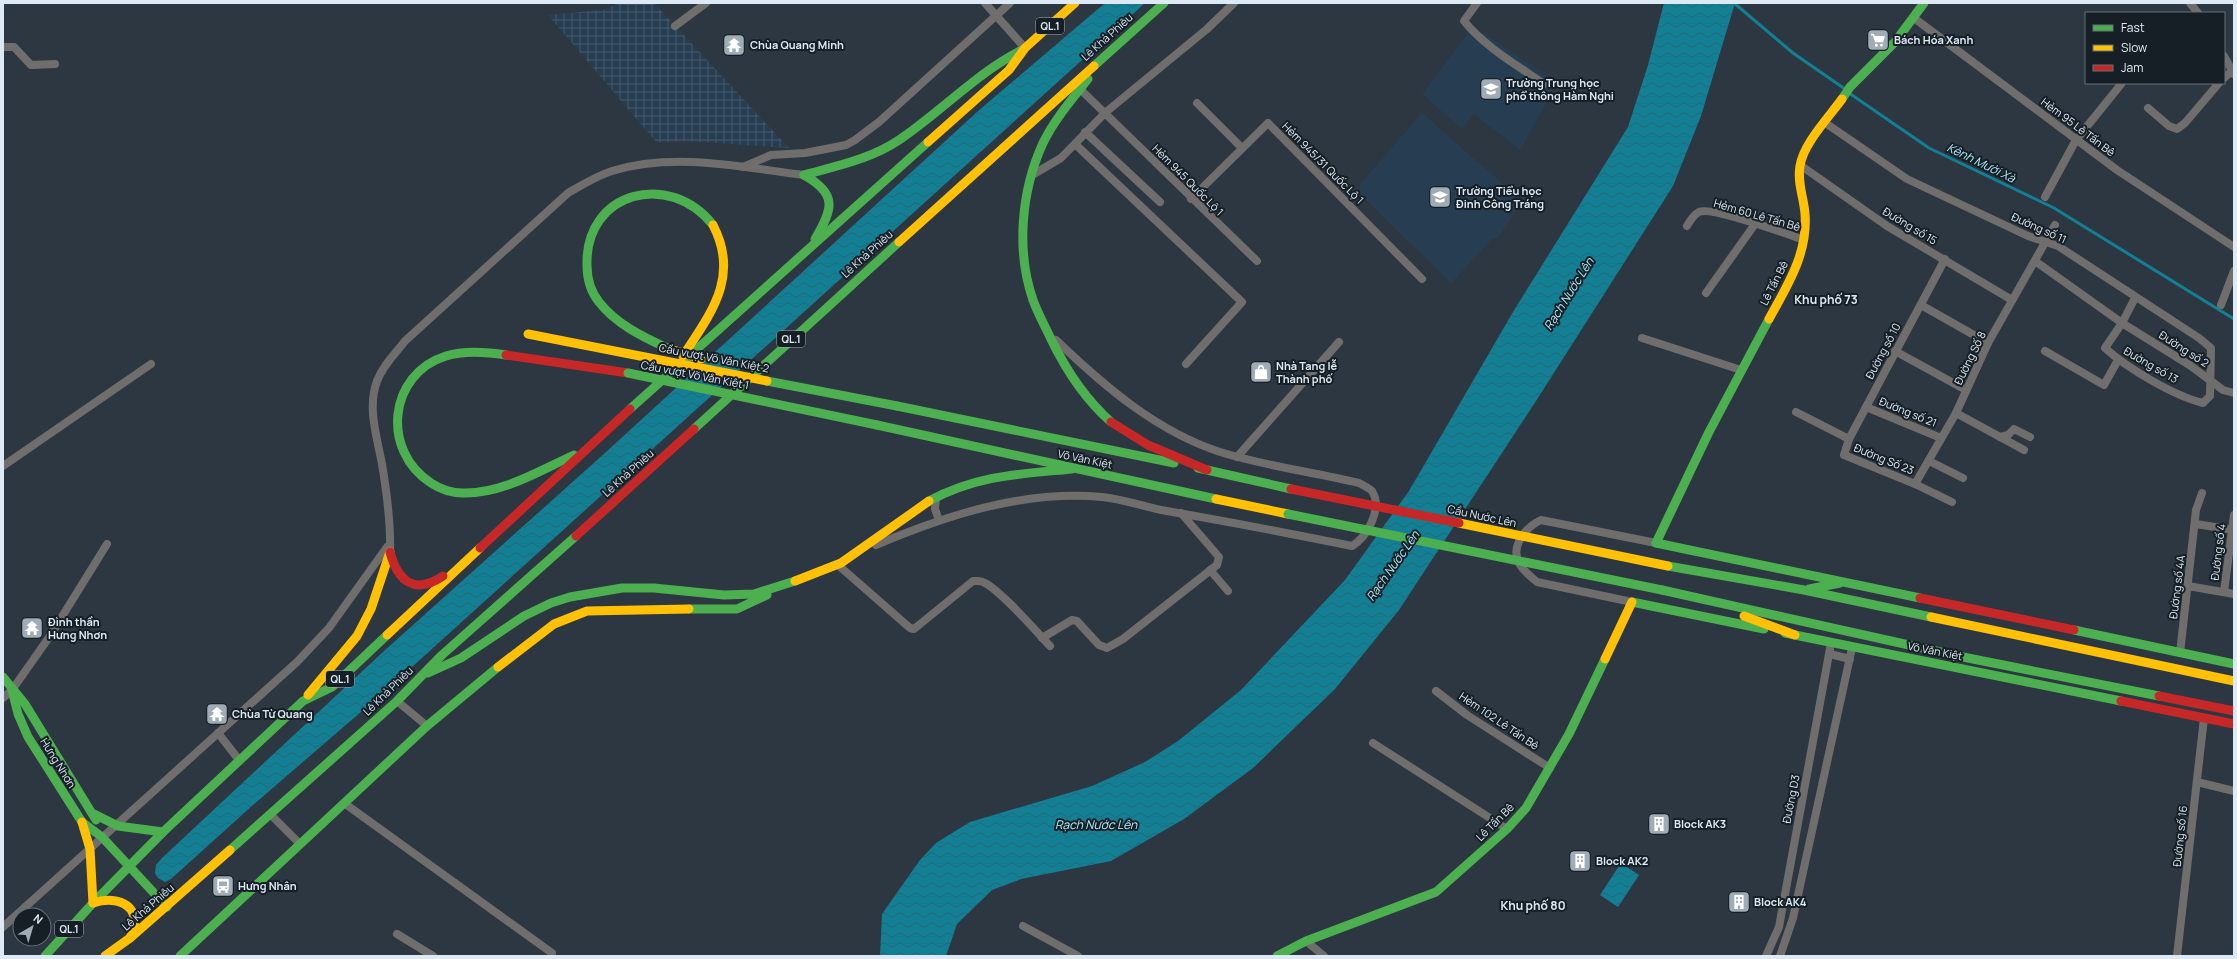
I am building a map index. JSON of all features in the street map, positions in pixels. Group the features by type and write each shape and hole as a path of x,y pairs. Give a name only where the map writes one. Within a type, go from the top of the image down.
{"main road":[{"name":"QL.1","path":"45,956 128,866 303,701 332,687 584,450 1009,70 1025,48 1075,3"},
{"name":"Lê Khả Phiêu","path":"105,956 130,938 167,907 271,815 397,701 442,654 647,472 1107,53 1164,3"},
{"name":"Lê Tấn Bê","path":"1656,544 1680,490 1741,370 1798,265 1804,240 1805,214 1800,189 1800,165 1809,144 1850,87 1895,42 1924,3"},
{"path":"804,175 861,159 898,141 1002,60 1025,48"},
{"path":"1107,53 1043,143 1027,193 1023,221 1024,252 1027,277 1034,302 1049,333 1071,375 1084,394 1115,424 1142,442 1207,470"},
{"path":"804,175 816,181 824,188 830,197 828,219 805,254"},
{"path":"674,371 709,311 723,277 723,250 713,224 698,208 687,200 665,193 640,194 628,198 613,206 594,229 588,244 586,260 587,275 598,302 621,324 652,341 719,365 897,406"},
{"name":"Cầu vượt Võ Văn Kiệt 2","path":"528,334 897,406"},
{"name":"Cầu vượt Võ Văn Kiệt 1","path":"584,450 508,485 466,494 451,492 424,480 412,468 402,454 397,437 396,421 399,405 405,389 414,376 425,366 445,356 474,352 506,353 628,374 877,424"},
{"name":"Võ Văn Kiệt","path":"897,406 1207,470 1291,489"},
{"name":"Võ Văn Kiệt","path":"877,424 1072,469 1662,590 1963,656 2234,711"},
{"path":"180,956 427,726 529,642 554,624 587,611 622,609 737,609 800,580 838,565 858,553 936,497 969,482 992,477 1072,469"},
{"name":"Cầu Nước Lên","path":"1291,489 1668,566 1804,590"},
{"path":"1656,544 2234,664"},
{"path":"390,547 392,566 408,583 418,586 437,581 467,560"},
{"path":"303,701 331,670 357,636 371,609 390,547"},
{"path":"420,677 461,658 524,616 550,603 570,597 622,588 654,588 724,595 754,594 800,580"},
{"path":"1804,590 1840,583"},
{"path":"1804,590 2234,681"},
{"path":"1692,597 1795,635"},
{"name":"Lê Tấn Bê","path":"1277,956 1306,941 1436,892 1507,829 1526,808 1569,734 1632,602"},
{"name":"Võ Văn Kiệt","path":"1632,602 1852,648 2038,683 2234,724"},
{"name":"Hưng Nhơn","path":"3,677 12,690 25,704 94,814 102,838"},
{"name":"Hưng Nhơn","path":"12,690 18,714 28,737 82,822 102,838 167,907"},
{"path":"94,814 115,826 138,831 163,832"},
{"path":"82,822 90,849 93,903 111,898 126,904 133,913 136,923 130,938"}],"street":[{"path":"675,26 706,3"},
{"path":"985,3 1025,48"},
{"path":"742,167 771,155 805,153 846,144 855,140 884,117 1010,3"},
{"path":"1034,174 1060,158 1106,112 1207,29 1234,3"},
{"path":"1477,3 1464,21 1490,45 1544,84"},
{"path":"2190,3 2197,12"},
{"name":"Hẻm 95 Lê Tấn Bê","path":"1914,18 2117,170 2234,247"},
{"path":"3,47 14,47 31,65 56,64"},
{"path":"2225,58 2233,73"},
{"path":"2045,197 2076,140 2121,84"},
{"path":"2148,108 2168,126 2177,129 2185,124 2219,84"},
{"name":"Hẻm 945 Quốc Lộ 1","path":"1080,89 1106,112 1191,199 1257,261"},
{"path":"1197,103 1242,148"},
{"name":"Đường số 11","path":"1824,122 1907,179 2046,243 2058,246 2211,348 2212,380"},
{"name":"Hẻm 945/31 Quốc Lộ 1","path":"1191,199 1268,123 1422,279"},
{"path":"1085,132 1160,202"},
{"path":"1075,144 1242,302 1186,364"},
{"path":"3,927 316,643 390,547 388,506 374,424 373,402 377,382 383,368 405,341 568,193 593,178 612,171 677,160 804,175"},
{"name":"Đường số 15","path":"1800,165 1882,223 2012,300"},
{"name":"Hẻm 60 Lê Tấn Bê","path":"1687,226 1694,215 1705,211 1755,224 1804,240"},
{"path":"1706,293 1755,224"},
{"name":"Đường Số 8","path":"1915,484 1956,413 1988,343 2055,225"},
{"name":"Đường số 10","path":"1844,455 1849,439 1945,259"},
{"path":"2035,261 2122,323 2136,298"},
{"path":"2221,305 2234,271"},
{"path":"1921,305 1988,343"},
{"name":"Đường số 13","path":"2122,323 2105,348 2118,360 2189,400 2203,403 2210,396 2212,380"},
{"name":"Đường số 2","path":"2122,323 2212,380 2223,390 2234,393"},
{"path":"858,553 939,520 988,506 1059,497 1102,497 1352,546 1361,540 1372,522 1375,500 1371,490 1359,483 1237,457 1218,451 1169,430 1100,381 1049,333"},
{"path":"1642,338 1741,370"},
{"path":"1237,457 1339,342"},
{"path":"1895,351 1966,390"},
{"path":"2045,351 2104,385 2118,360"},
{"path":"3,466 152,364"},
{"path":"1071,375 1073,366 1081,364"},
{"name":"Đường số 21","path":"1866,407 1941,438"},
{"path":"1796,412 1849,439"},
{"path":"1956,413 2024,450"},
{"path":"2000,437 2008,435 2014,428 2030,437"},
{"name":"Đường Số 23","path":"1844,455 1915,484 1952,502"},
{"path":"1929,461 1963,478"},
{"name":"Đường số 4A","path":"2180,653 2196,524 2196,510 2202,493"},
{"path":"936,497 935,509 939,520"},
{"path":"1042,638 1072,620 1077,621 1099,645 1107,648 1123,639 1217,564 1219,557 1181,513"},
{"name":"Đường số 4","path":"2224,592 2234,515"},
{"path":"1632,602 1543,584 1525,572 1518,562 1518,550 1521,536 1531,525 1541,520 1656,544"},
{"path":"2196,524 2233,530"},
{"path":"3,698 12,690 50,636 107,544"},
{"path":"838,565 910,628 914,629 973,582 979,580 986,583 1050,646"},
{"path":"1210,570 1228,591"},
{"path":"2188,586 2234,594"},
{"name":"Đường D3","path":"1766,956 1779,927 1831,643"},
{"path":"1780,956 1793,918 1852,648"},
{"path":"1830,654 1850,659"},
{"name":"Hẻm 102 Lê Tấn Bê","path":"1436,691 1467,715 1550,768"},
{"path":"397,701 427,726"},
{"name":"Đường số 16","path":"2177,956 2204,718"},
{"path":"218,733 240,760"},
{"path":"1373,743 1507,829"},
{"path":"2197,782 2234,791"},
{"path":"344,803 553,955"},
{"path":"271,815 300,844"},
{"path":"1023,926 1078,956"},
{"path":"397,934 433,956"},
{"path":"1306,941 1324,956"}],"shaded area":[{"path":"620,3 654,3 789,148 684,141 657,143 548,15 603,10"},
{"name":"Trường Trung học phổ thông Hàm Nghi","path":"1473,26 1558,83 1520,150 1474,114 1462,129 1422,94"},
{"name":"Trường Tiểu học Đinh Công Tráng","path":"1422,113 1522,201 1498,238 1492,239 1451,283 1359,193 1361,183"}],"water":[{"path":"1105,3 1145,3 391,686 253,805 171,879 165,882 158,878 155,873 156,865 162,858 384,651 606,452 977,112"},
{"name":"Rạch Nước Lên","path":"1664,3 1735,3 1701,116 1673,186 1536,401 1399,610 1335,689 1253,768 1184,819 1111,861 1021,879 992,890 957,924 946,956 880,956 882,914 920,860 936,843 970,822 1092,786 1145,762 1178,741 1241,690 1345,580 1409,491 1513,312 1628,127 1648,65"},
{"path":"1621,863 1639,875 1618,907 1600,895"}],"waterway":[{"name":"Kênh Mười Xà","path":"1734,3 1793,53 1845,89"},
{"name":"Kênh Mười Xà","path":"1849,93 1929,148 2054,208 2234,319"}],"traffic: fast":[{"path":"1094,66 1164,3"},
{"path":"1842,99 1850,87 1895,42 1924,3"},
{"path":"804,175 853,161 888,147 914,129 989,70 1022,50"},
{"path":"1088,79 1052,126 1043,143 1036,162 1030,181 1023,221 1024,262 1033,300 1057,351 1077,384 1093,404 1111,422"},
{"path":"630,409 928,142"},
{"path":"804,175 823,189 829,203 826,219 815,239"},
{"path":"667,348 630,329 613,317 596,298 590,285 587,270 590,240 600,220 615,205 633,197 654,194 675,198 695,208 713,225"},
{"path":"694,429 899,242"},
{"path":"1656,543 1709,432 1769,319"},
{"path":"506,355 476,352 453,354 427,365 412,379 403,396 398,414 398,434 404,452 415,469 431,483 442,489 459,493 478,492 506,486 574,455"},
{"path":"628,373 877,425"},
{"path":"767,381 897,406"},
{"path":"897,406 1174,463"},
{"path":"877,425 1216,499"},
{"path":"1198,468 1291,489"},
{"path":"929,501 964,486 999,477 1072,469"},
{"path":"1288,514 1662,590"},
{"path":"230,850 397,701 442,655 576,536"},
{"path":"1656,543 1920,598"},
{"path":"1668,566 1804,590 1931,617"},
{"path":"428,673 461,658 524,616 551,603 570,597 622,588 654,588 724,595 754,594 795,581"},
{"path":"1809,589 1840,583"},
{"path":"1662,590 1963,657 2159,696"},
{"path":"689,609 737,609 767,595"},
{"path":"1632,602 1764,629"},
{"path":"2074,630 2234,664"},
{"path":"1785,633 2121,701"},
{"path":"45,956 93,903 163,832 303,701 332,687 387,635"},
{"path":"1277,956 1306,941 1436,892 1507,829 1526,808 1569,734 1605,659"},
{"path":"180,956 427,726 498,667"},
{"path":"3,677 25,704 96,820"},
{"path":"12,690 18,714 28,737 82,822 102,837 167,907"},
{"path":"94,814 118,826 163,832"}],"traffic: slow":[{"path":"928,142 1009,70 1025,48 1075,3"},
{"path":"899,242 1094,66"},
{"path":"1769,319 1795,269 1803,243 1805,214 1799,178 1802,158 1811,140 1842,99"},
{"path":"683,356 712,309 719,294 723,278 724,261 721,244 713,225"},
{"path":"528,334 767,381"},
{"path":"667,348 701,359"},
{"path":"1216,499 1288,514"},
{"path":"795,581 841,563 929,501"},
{"path":"1459,523 1668,566"},
{"path":"387,635 480,548"},
{"path":"308,695 357,636 371,609 390,552"},
{"path":"1605,659 1632,602"},
{"path":"498,667 554,624 587,611 689,609"},
{"path":"1744,616 1795,635"},
{"path":"1931,617 2234,681"},
{"path":"82,822 90,849 93,903"},
{"path":"105,956 130,938 230,850"},
{"path":"93,903 112,900 121,902 127,906 132,911 134,919 134,928 130,938"}],"traffic: jam":[{"path":"506,355 628,373"},
{"path":"480,548 630,409"},
{"path":"1111,422 1148,445 1207,470"},
{"path":"576,536 694,429"},
{"path":"1291,489 1459,523"},
{"path":"390,552 398,571 403,578 409,582 416,585 424,584 433,582 443,576"},
{"path":"1920,598 2074,630"},
{"path":"2159,696 2234,711"},
{"path":"2121,701 2234,724"}],"place":[{"name":"Bách Hóa Xanh","path":"1878,40"},
{"name":"Chùa Quang Minh","path":"734,45"},
{"name":"Trường Trung học phổ thông Hàm Nghi","path":"1491,89"},
{"name":"Trường Tiểu học Đinh Công Tráng","path":"1440,197"},
{"name":"Nhà Tang lễ Thành phố","path":"1261,372"},
{"name":"Đình thần Hưng Nhơn","path":"32,628"},
{"name":"Chùa Từ Quang","path":"217,714"},
{"name":"Block AK3","path":"1659,824"},
{"name":"Block AK2","path":"1580,861"},
{"name":"Hưng Nhân","path":"223,886"},
{"name":"Block AK4","path":"1739,902"}],"district":[{"name":"Khu phố 73","path":"1826,300"},
{"name":"Khu phố 80","path":"1533,906"}]}
